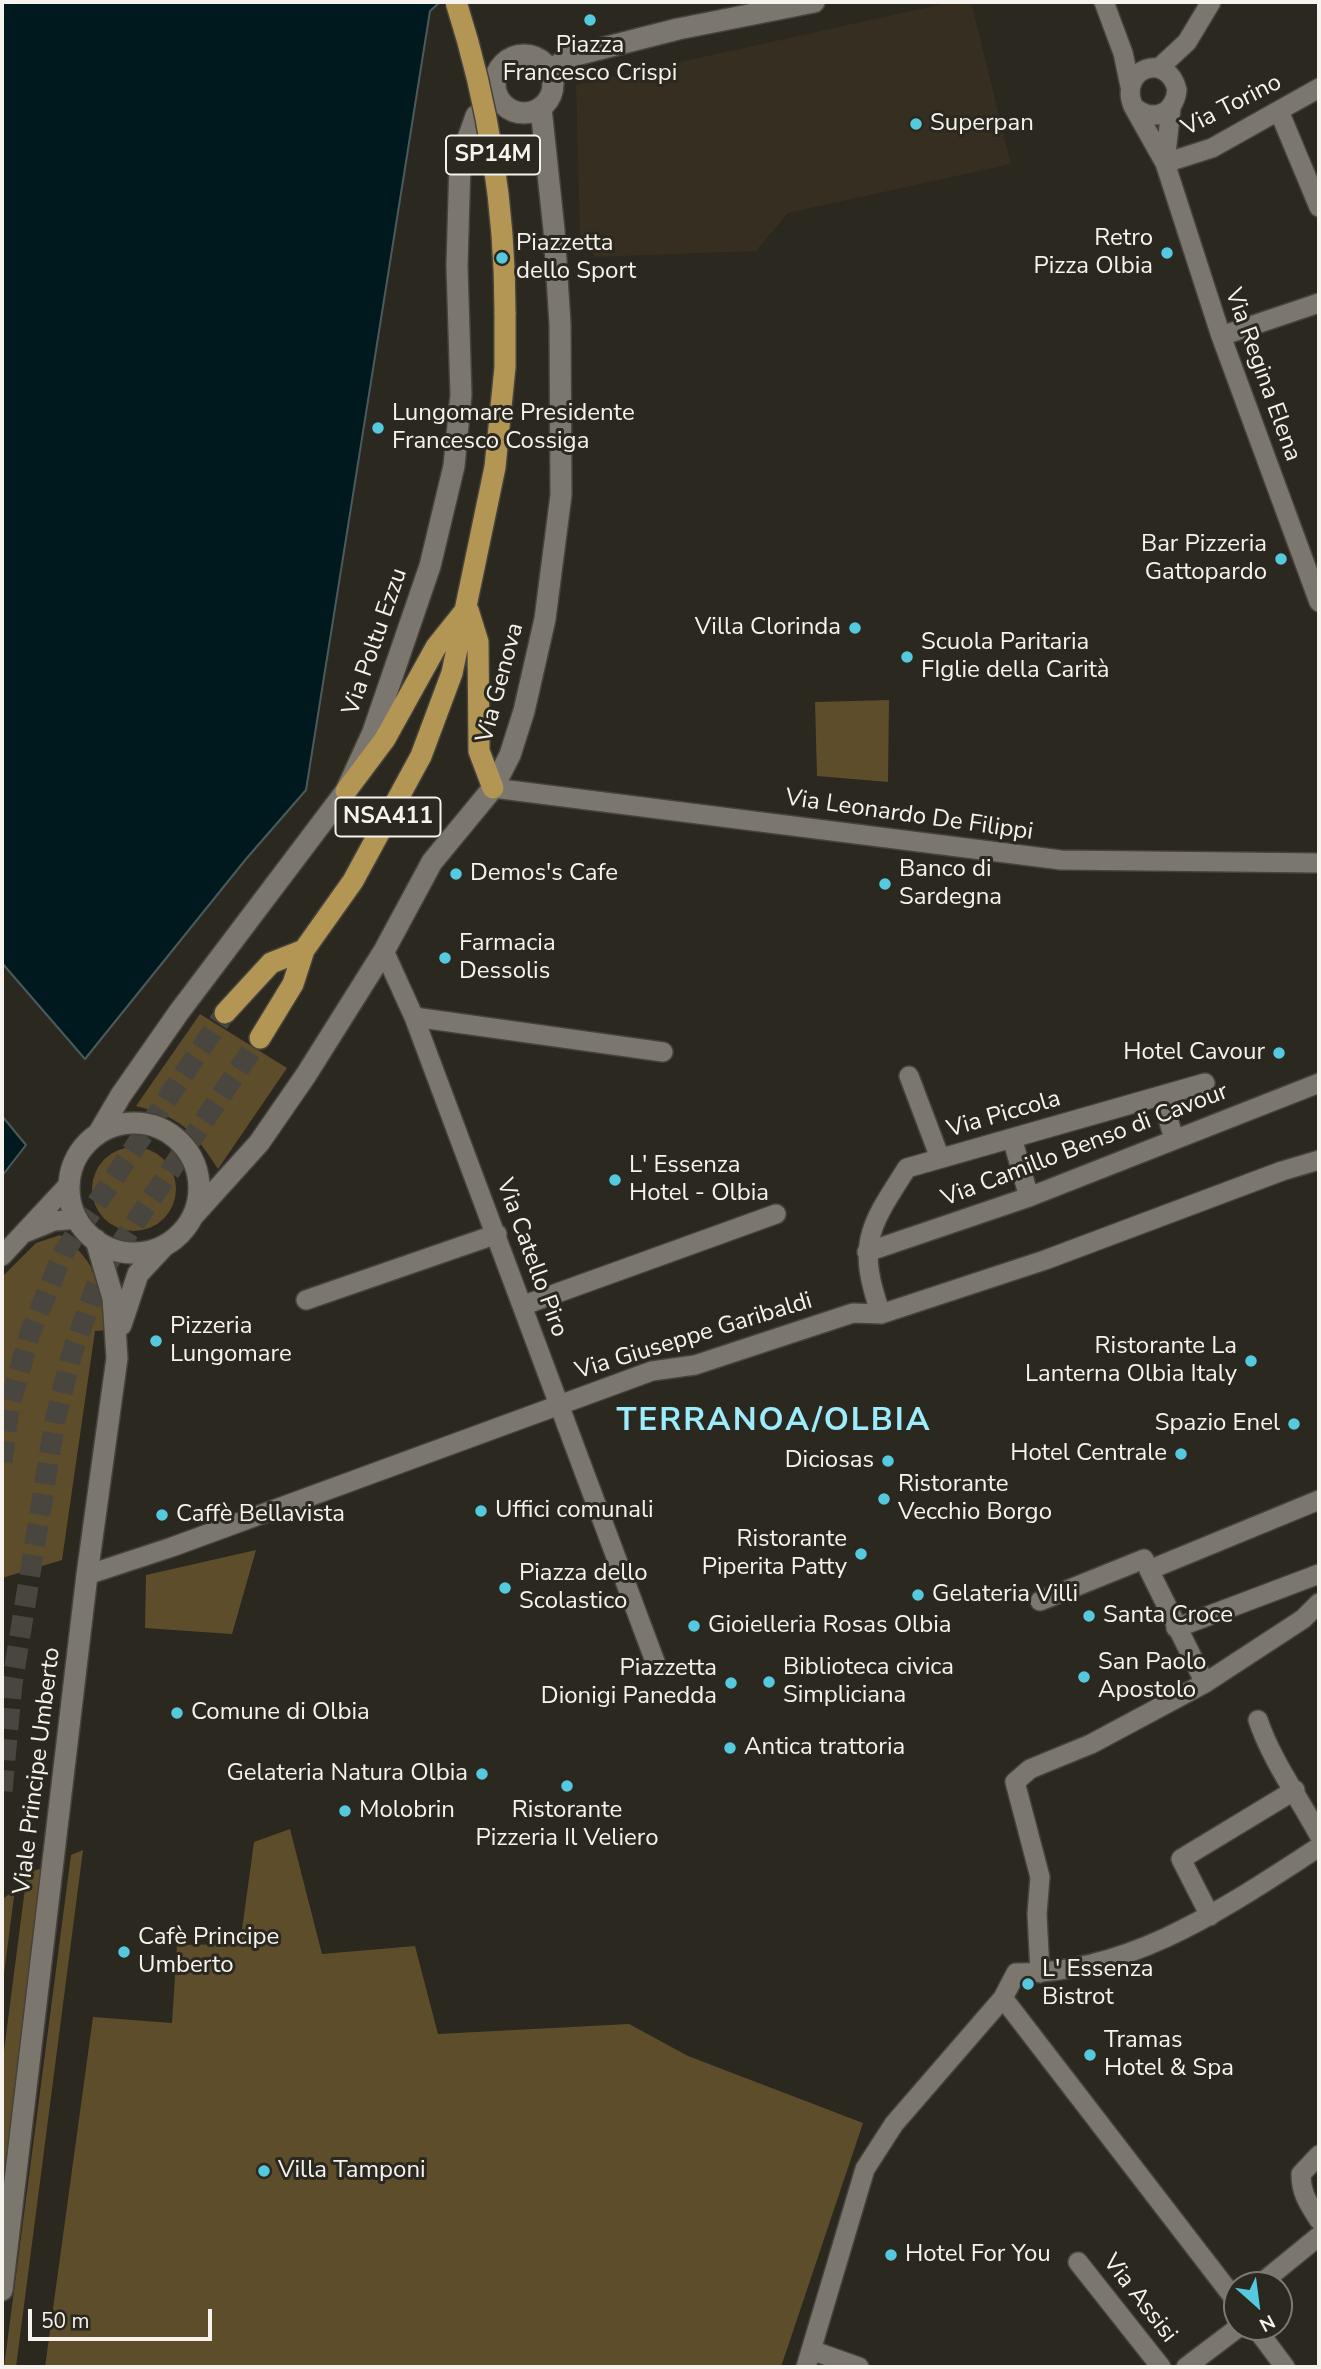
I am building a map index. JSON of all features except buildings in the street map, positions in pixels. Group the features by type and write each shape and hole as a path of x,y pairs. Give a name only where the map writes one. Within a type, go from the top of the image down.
{"main road":[{"name":"SP14M","path":"456,2 473,56 492,149 505,263 505,367 498,442 468,608"},
{"path":"346,791 385,739 436,646 468,608"},
{"path":"468,608 478,642 479,751 494,788"},
{"name":"NSA411","path":"260,1038 293,984 304,950 353,881 421,756 452,673 468,608"},
{"path":"225,1013 271,963 304,950"}],"street":[{"path":"550,72 568,57 678,29 814,2"},
{"name":"Via Regina Elena","path":"1104,2 1123,53 1132,96 1165,163 1221,336 1318,595"},
{"path":"1123,53 1137,64 1154,68 1166,71 1176,83 1176,100 1171,108 1162,114 1152,116 1132,96 1134,78 1154,68 1187,42 1210,2"},
{"path":"515,56 533,56 550,72 552,93 541,108 522,113 512,111 498,97 496,77 507,61 515,56"},
{"name":"Via Torino","path":"1165,163 1212,148 1319,88"},
{"name":"Via Poltu Ezzu","path":"98,1134 121,1095 179,1012 346,791 373,732 430,566 454,466 461,395 457,266 460,161 476,116 498,97"},
{"name":"Via Genova","path":"193,1216 259,1143 306,1075 384,951 432,862 494,788 510,755 524,712 545,619 561,495 560,324 554,230 541,108"},
{"name":"Via Regina Elena","path":"1165,163 1171,108"},
{"path":"1279,111 1319,207"},
{"path":"1221,336 1319,303"},
{"name":"Via Leonardo De Filippi","path":"494,788 1061,860 1319,863"},
{"name":"Via Catello Piro","path":"384,951 414,1017 497,1234 656,1664"},
{"path":"414,1017 663,1052"},
{"path":"909,1076 940,1158"},
{"name":"Via Piccola","path":"867,1252 876,1217 907,1168 1162,1098 1205,1083"},
{"name":"Via Camillo Benso di Cavour","path":"867,1252 1029,1197 1319,1083"},
{"path":"1162,1098 1174,1139"},
{"path":"136,1123 158,1127 178,1139 192,1156 199,1177 199,1194 193,1216 183,1230 167,1244 151,1250 128,1252 96,1240 78,1219 72,1205 70,1183 77,1157 98,1134 117,1125 136,1123"},
{"path":"1012,1138 1029,1197"},
{"name":"Via Giuseppe Garibaldi","path":"87,1575 172,1547 652,1371 695,1364 853,1313 881,1314 1045,1260 1282,1171 1319,1160"},
{"path":"2,1256 70,1183"},
{"path":"524,1305 776,1214"},
{"path":"26,1233 54,1221 78,1219"},
{"path":"306,1300 497,1234"},
{"name":"Viale Principe Umberto","path":"96,1240 113,1298 117,1341"},
{"name":"Viale Principe Umberto","path":"2,2290 117,1341 127,1302 138,1274 167,1244"},
{"path":"867,1252 872,1289 881,1314"},
{"path":"1040,1601 1319,1500"},
{"path":"1147,1564 1205,1683"},
{"path":"1176,1628 1319,1574"},
{"path":"1040,1973 1037,1914 1040,1877 1014,1782 1030,1769 1091,1744 1205,1683 1303,1619 1319,1603"},
{"path":"1258,1720 1270,1754 1295,1790 1319,1835"},
{"path":"1210,1916 1181,1859 1295,1790"},
{"path":"859,2367 808,2359 865,2169 894,2124 1003,1998 1016,1973 1040,1973 1090,1964 1150,1945 1210,1916 1319,1847"},
{"path":"1003,1998 1223,2284"},
{"path":"1319,2155 1301,2174 1305,2198 1319,2220"},
{"path":"1276,2271 1319,2235"},
{"name":"Via Assisi","path":"1079,2262 1161,2367"},
{"path":"1186,2367 1223,2339"},
{"path":"1266,2341 1285,2367"}],"shaded area":[{"path":"952,2 971,2 1011,164 788,213 756,251 595,257 580,235 576,85"},
{"path":"889,700 888,782 817,776 815,702"},
{"path":"200,1014 287,1068 218,1169 185,1127 165,1115 136,1106"},
{"path":"134,1147 150,1150 164,1159 173,1173 176,1189 173,1205 164,1219 150,1228 134,1231 118,1228 104,1219 95,1205 92,1189 95,1173 104,1159 118,1150"},
{"path":"60,1235 83,1255 96,1276 111,1330 95,1331 62,1560 2,1578 2,1277 36,1243"},
{"path":"256,1550 232,1634 145,1628 146,1575"},
{"path":"290,1829 322,1954 415,1946 438,2034 629,2024 688,2056 863,2123 781,2367 45,2367 93,2017 172,2023 177,1945 240,1944 254,1842"},
{"path":"83,1850 16,2367 4,2367 71,1855"},
{"path":"43,1868 2,2191 2,2066 27,1873"},
{"path":"15,1889 2,1989 2,1900"}],"water":[{"path":"2,2 440,2 430,11 306,790 246,859 85,1059 2,963"},
{"path":"2,1116 26,1145 2,1176"}],"tunnel":[{"path":"2,1462 9,1408 30,1333 64,1252 225,1013"},
{"path":"2,1791 12,1684 55,1421 72,1353 101,1273 260,1038"}],"place":[{"name":"Piazza Francesco Crispi","path":"590,20"},
{"name":"Superpan","path":"916,124"},
{"name":"Retro Pizza Olbia","path":"1167,253"},
{"name":"Piazzetta dello Sport","path":"502,258"},
{"name":"Lungomare Presidente Francesco Cossiga","path":"378,428"},
{"name":"Bar Pizzeria Gattopardo","path":"1281,559"},
{"name":"Villa Clorinda","path":"855,628"},
{"name":"Scuola Paritaria FIglie della Carità","path":"907,657"},
{"name":"Demos's Cafe","path":"456,874"},
{"name":"Banco di Sardegna","path":"885,884"},
{"name":"Farmacia Dessolis","path":"445,958"},
{"name":"Hotel Cavour","path":"1279,1053"},
{"name":"L' Essenza Hotel - Olbia","path":"615,1180"},
{"name":"Pizzeria Lungomare","path":"156,1341"},
{"name":"Ristorante La Lanterna Olbia Italy","path":"1251,1361"},
{"name":"Spazio Enel","path":"1294,1424"},
{"name":"Hotel Centrale","path":"1181,1454"},
{"name":"Diciosas","path":"888,1461"},
{"name":"Ristorante Vecchio Borgo","path":"884,1499"},
{"name":"Uffici comunali","path":"481,1511"},
{"name":"Caffè Bellavista","path":"162,1515"},
{"name":"Ristorante Piperita Patty","path":"861,1554"},
{"name":"Piazza dello Scolastico","path":"505,1588"},
{"name":"Gelateria Villi","path":"918,1595"},
{"name":"Santa Croce","path":"1089,1616"},
{"name":"Gioielleria Rosas Olbia","path":"694,1626"},
{"name":"San Paolo Apostolo","path":"1084,1677"},
{"name":"Biblioteca civica Simpliciana","path":"769,1682"},
{"name":"Piazzetta Dionigi Panedda","path":"731,1683"},
{"name":"Comune di Olbia","path":"177,1713"},
{"name":"Antica trattoria","path":"730,1748"},
{"name":"Gelateria Natura Olbia","path":"482,1774"},
{"name":"Ristorante Pizzeria Il Veliero","path":"567,1786"},
{"name":"Molobrin","path":"345,1811"},
{"name":"Cafè Principe Umberto","path":"124,1952"},
{"name":"L' Essenza Bistrot","path":"1028,1984"},
{"name":"Tramas Hotel & Spa","path":"1090,2055"},
{"name":"Villa Tamponi","path":"264,2171"},
{"name":"Hotel For You","path":"891,2255"}],"district":[{"name":"TERRANOA/OLBIA","path":"774,1422"}]}
